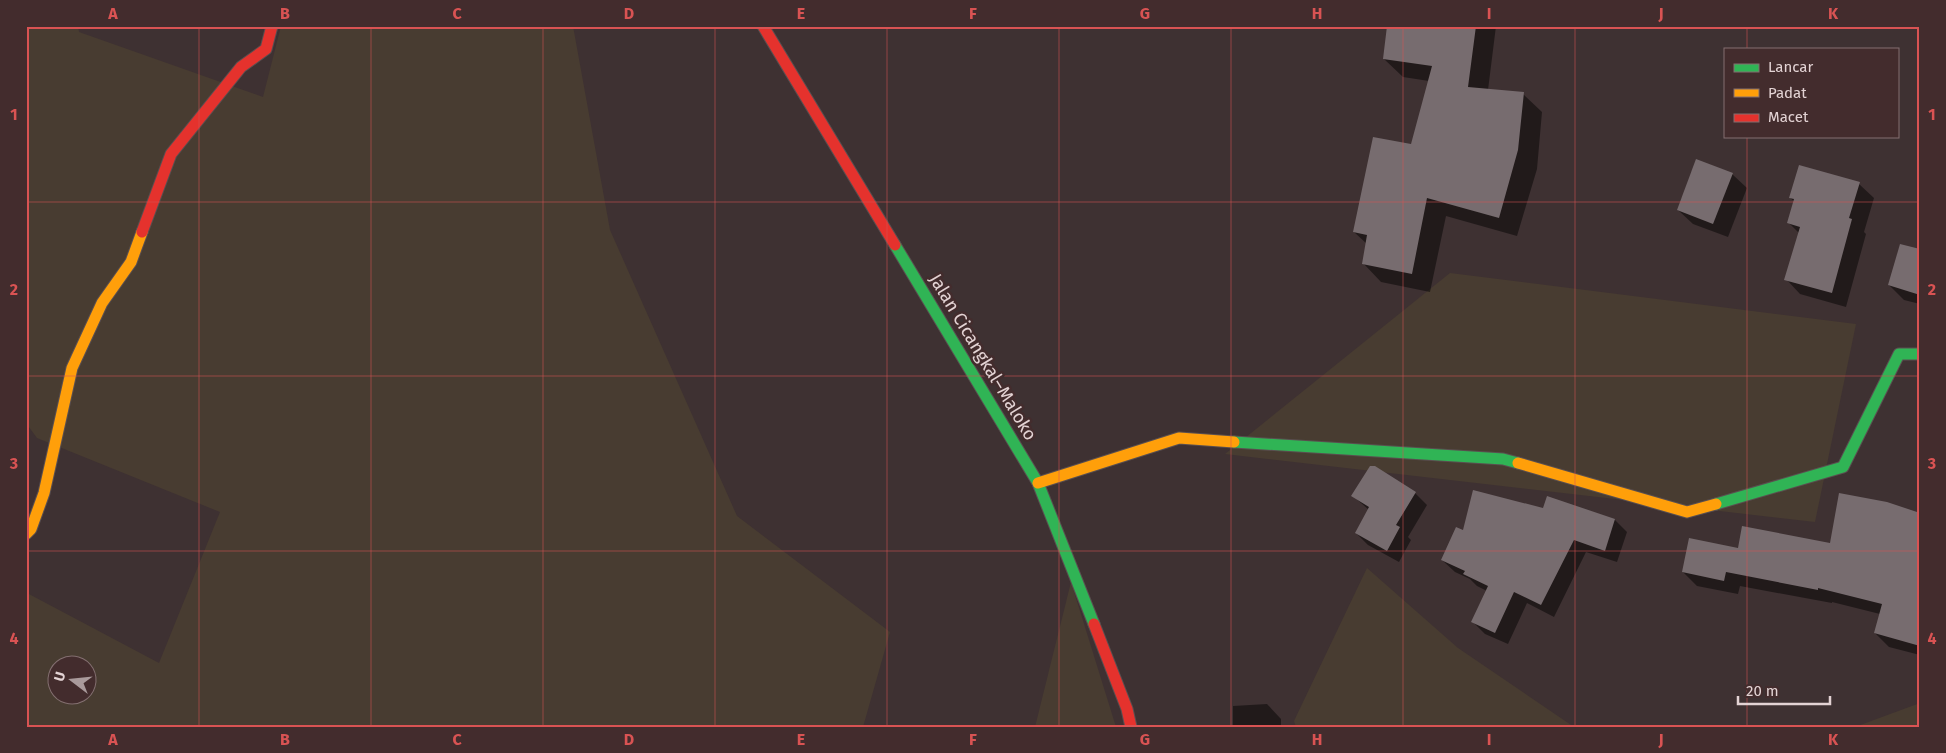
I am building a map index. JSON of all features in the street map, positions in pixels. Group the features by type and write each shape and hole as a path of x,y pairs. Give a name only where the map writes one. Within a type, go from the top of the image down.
{"street":[{"path":"26,534 31,529 44,493 72,368 102,304 132,262 171,154 241,67 266,49 272,26"},
{"name":"Jalan Cicangkal–Maloko","path":"763,26 1038,483 1127,709 1132,727"},
{"path":"1038,483 1179,438 1504,459 1687,512 1843,467 1899,354 1920,354"}],"shaded area":[{"path":"26,26 78,26 79,32 263,97 281,26 573,26 610,230 737,516 890,632 863,727 26,727 27,593 159,663 220,512 37,438 26,423"},
{"path":"1450,273 1856,324 1815,522 1225,454"},
{"path":"1367,568 1458,648 1574,727 1296,727 1294,721"},
{"path":"1071,582 1116,727 1035,727"},
{"path":"1920,703 1920,727 1855,727"}],"building":[{"path":"1387,26 1476,26 1468,87 1524,92 1518,150 1499,218 1427,198 1412,274 1362,264 1367,235 1353,232 1373,137 1411,144 1432,66 1383,59"},
{"path":"1696,159 1733,173 1713,224 1677,210"},
{"path":"1799,165 1860,182 1849,218 1852,219 1832,293 1784,280 1800,227 1787,223 1794,199 1789,198"},
{"path":"1900,244 1920,249 1920,295 1888,285"},
{"path":"1370,466 1375,466 1416,492 1396,525 1400,527 1387,551 1355,533 1369,507 1351,496"},
{"path":"1473,490 1543,508 1547,496 1615,519 1605,551 1574,540 1541,605 1514,592 1495,633 1471,622 1488,586 1463,574 1465,571 1441,560 1456,527 1463,530"},
{"path":"1839,493 1887,502 1920,513 1920,646 1874,633 1882,604 1818,588 1818,590 1726,572 1724,581 1682,572 1689,538 1738,548 1742,526 1830,543"}],"traffic: fast":[{"path":"895,245 1038,483 1094,624"},
{"path":"1716,504 1843,467 1899,354 1920,354"},
{"path":"1234,442 1503,459 1518,463"}],"traffic: slow":[{"path":"26,534 31,529 44,493 72,368 102,303 131,262 142,232"},
{"path":"1038,483 1179,438 1234,442"},
{"path":"1518,463 1687,512 1716,504"}],"traffic: jam":[{"path":"142,232 171,154 241,67 266,49 272,26"},
{"path":"763,26 895,245"},
{"path":"1094,624 1127,709 1131,727"}]}
